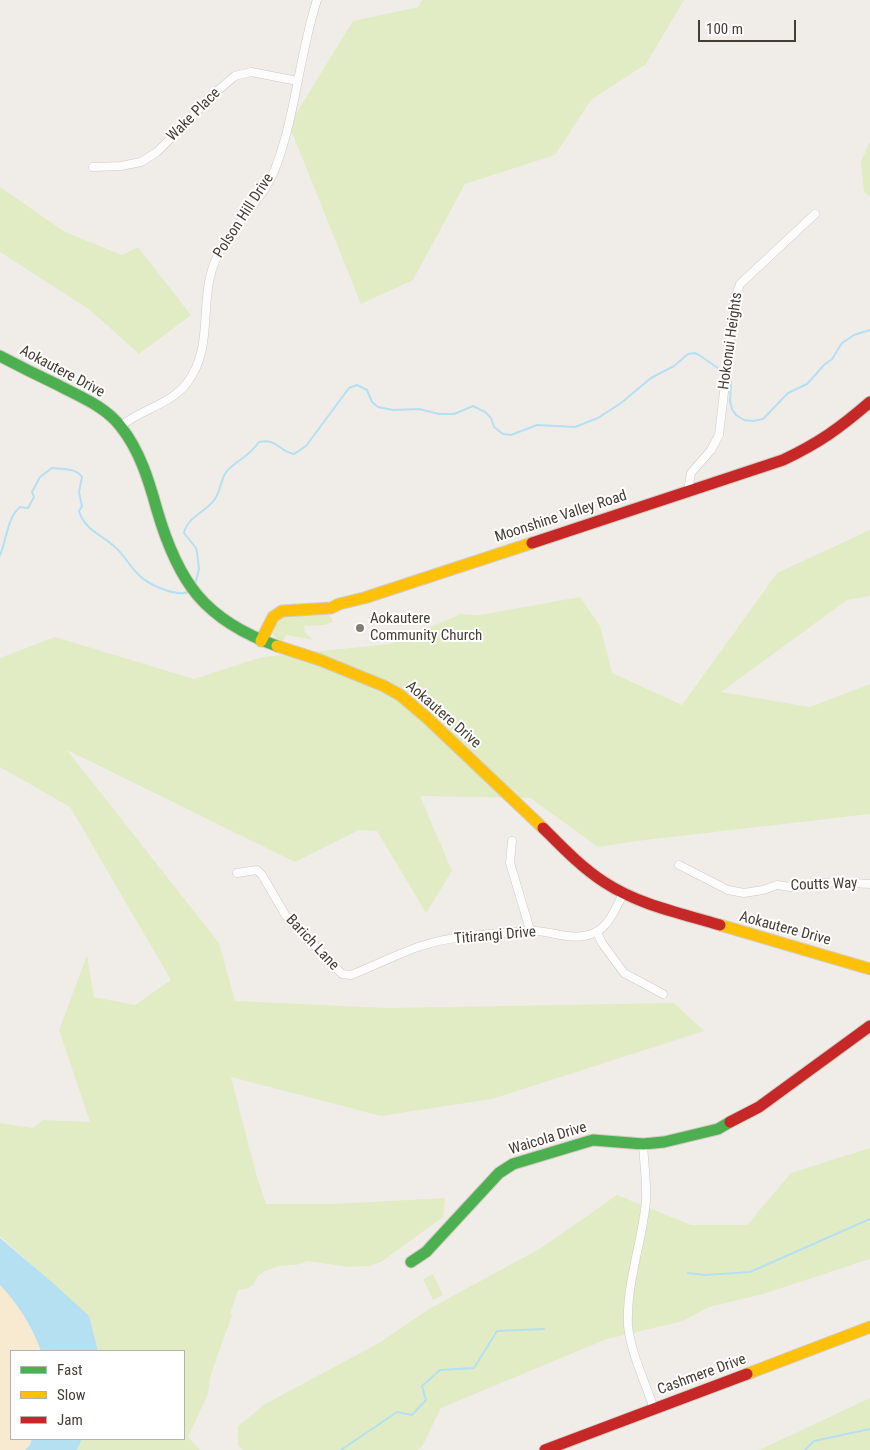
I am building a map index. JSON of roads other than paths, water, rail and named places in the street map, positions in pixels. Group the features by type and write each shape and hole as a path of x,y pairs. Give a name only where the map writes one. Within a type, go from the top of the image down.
{"main road":[{"name":"Aokautere Drive","path":"0,356 94,403 121,426 142,462 170,551 188,584 197,596 228,624 261,641 320,661 389,689 406,699 579,863 600,880 623,894 651,905 870,969"},
{"name":"Moonshine Valley Road","path":"261,641 272,617 282,611 331,608 783,460 813,446 844,425 870,402"},
{"name":"Waicola Drive","path":"411,1262 426,1252 499,1173 513,1164 593,1140 643,1144 664,1142 718,1130 759,1107 870,1026"},
{"name":"Cashmere Drive","path":"544,1450 870,1327"}],"street":[{"name":"Polson Hill Drive","path":"121,426 171,398 186,384 198,366 204,344 207,287 214,263 224,243 263,193 274,170 283,146 317,0"},
{"name":"Wake Place","path":"93,167 120,166 141,162 157,152 217,91 235,76 252,72 298,81"},
{"name":"Hokonui Heights","path":"688,491 691,473 712,450 720,435 735,298 740,284 815,214"},
{"path":"512,840 510,863 530,930"},
{"name":"Coutts Way","path":"679,865 736,892 752,893 777,886 791,887 833,882 870,884"},
{"name":"Barich Lane","path":"237,873 257,870 262,875 286,916 342,974 351,975"},
{"path":"623,894 606,925 597,932 602,943 624,973 663,994"},
{"name":"Titirangi Drive","path":"351,975 422,946 462,937 530,930 572,937 587,936 597,932"},
{"path":"643,1144 646,1199 628,1297 628,1327 636,1359 654,1409"}],"water":[{"path":"0,1238 89,1316 98,1350 41,1350 24,1316 0,1285"},
{"path":"32,1440 82,1440 77,1450 25,1450"}],"waterway":[{"path":"729,376 731,384 730,401 736,415 744,420 763,419 788,393 807,384 832,359 842,343 854,335 870,330"},
{"path":"195,585 199,569 197,552 184,533 189,522 215,499 227,471 248,454 259,442 274,443 294,454 306,446 349,388 357,385 367,390 372,402 378,407 393,410 419,409 439,414 454,414 473,406 485,412 491,418 494,427 503,434 511,435 537,425 575,427 598,418 621,403 651,378 674,366 688,354 695,353 699,355 725,373"},
{"path":"0,555 12,517 20,507 28,508 34,497 32,492 40,477 52,468 69,469 82,477 79,492 82,506 79,511 85,523 111,543 143,579 162,589 176,593 188,592"},
{"path":"688,1273 705,1275 750,1272 870,1219"},
{"path":"341,1450 397,1412 412,1415 426,1400 422,1386 440,1370 474,1368 497,1331 544,1329"},
{"path":"805,1450 814,1441 870,1429"}],"place":[{"name":"Aokautere Community Church","path":"360,628"}]}
